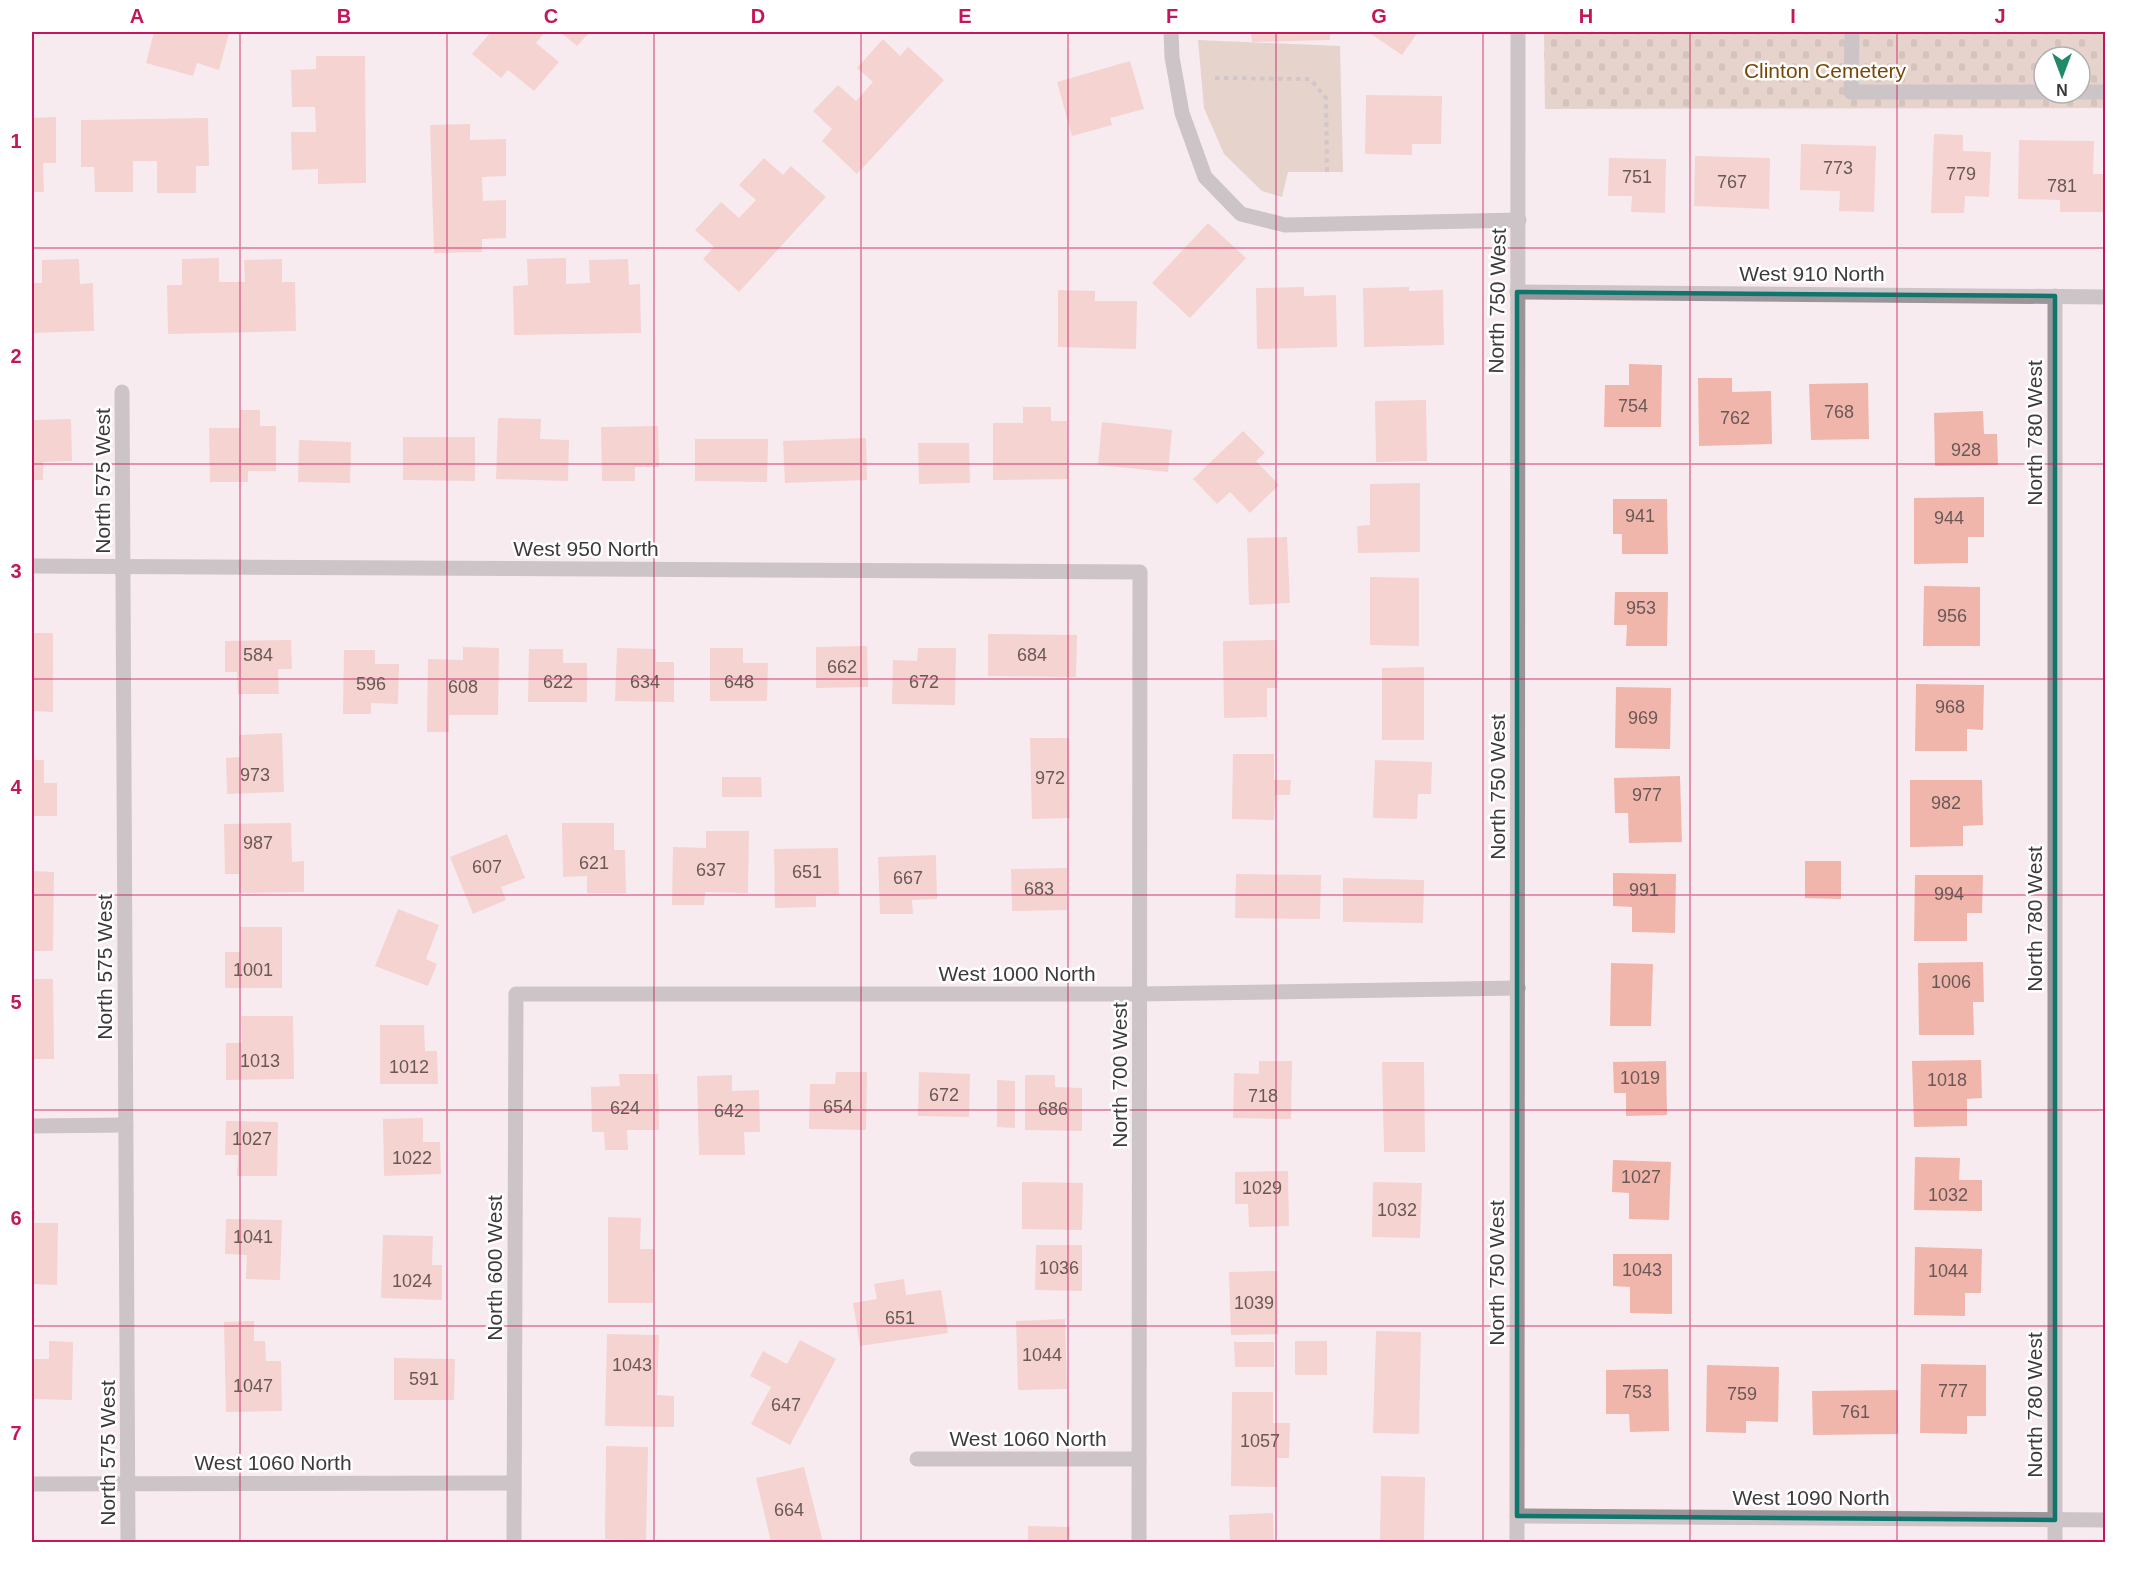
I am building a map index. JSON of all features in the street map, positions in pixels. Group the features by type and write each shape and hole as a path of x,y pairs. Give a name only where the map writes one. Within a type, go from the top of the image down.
{"street":[{"path":"1171,32 1172,57 1182,113 1205,177 1241,214 1285,225 1519,220"},
{"name":"North 750 West","path":"1517,1542 1518,32"},
{"path":"1852,32 1851,92 2032,92"},
{"name":"West 910 North","path":"1517,292 2106,297"},
{"name":"North 780 West","path":"2055,296 2055,1542"},
{"name":"North 575 West","path":"122,392 128,1542"},
{"name":"West 950 North","path":"32,566 1140,572"},
{"name":"North 700 West","path":"1139,1542 1140,572"},
{"name":"West 1000 North","path":"516,994 1140,994 1518,988"},
{"name":"North 600 West","path":"514,1542 516,994"},
{"path":"32,1126 126,1125"},
{"name":"West 1060 North","path":"917,1460 1139,1460"},
{"name":"West 1060 North","path":"32,1484 514,1483"},
{"name":"West 1090 North","path":"1517,1516 2106,1520"}],"path":[{"path":"1215,78 1310,79 1326,98 1327,172"}],"highlighted area":[{"path":"1517,292 2055,296 2055,1520 1517,1516"}],"green space":[{"name":"Clinton Cemetery","path":"1544,32 2105,32 2105,108 1545,109"},
{"path":"1198,40 1340,46 1343,172 1288,172 1282,197 1262,191 1224,154 1204,108"}],"building":[{"path":"154,32 229,33 219,70 197,63 193,76 146,63"},
{"path":"491,32 545,32 536,43 559,62 534,91 508,70 501,78 472,54"},
{"path":"560,32 590,32 577,46"},
{"path":"1251,32 1330,32 1330,40 1252,42"},
{"path":"1368,32 1418,32 1402,55"},
{"path":"883,39 900,56 908,47 944,80 857,174 822,141 832,129 813,111 838,85 856,101 873,82 857,68"},
{"path":"316,56 365,56 366,183 318,184 318,169 292,170 291,132 316,132 315,107 292,107 291,70 316,69"},
{"path":"1130,61 1144,109 1110,118 1112,125 1072,136 1057,82"},
{"path":"1366,95 1442,96 1441,144 1412,144 1412,155 1365,154"},
{"path":"56,117 56,163 43,163 44,192 32,192 32,118"},
{"path":"208,118 209,166 196,166 196,193 157,193 157,161 133,161 133,192 95,192 94,167 81,167 81,120"},
{"path":"470,124 470,140 506,139 506,176 482,177 483,201 506,200 506,238 482,239 482,252 434,253 430,125"},
{"path":"1934,134 1963,135 1963,151 1991,152 1989,197 1965,196 1964,213 1931,213"},
{"path":"2019,140 2094,141 2093,174 2106,174 2106,212 2060,212 2060,200 2018,199"},
{"path":"1801,144 1876,146 1874,212 1839,211 1840,191 1800,190"},
{"path":"1695,156 1770,158 1769,209 1694,206"},
{"path":"764,158 783,175 791,166 826,197 739,292 703,259 714,247 695,230 721,202 739,218 756,200 739,185"},
{"path":"1609,158 1666,159 1665,213 1631,212 1632,196 1608,196"},
{"path":"1208,223 1246,258 1190,318 1152,283"},
{"path":"219,258 219,282 245,282 244,260 282,259 282,282 295,282 296,331 168,334 167,285 182,285 182,259"},
{"path":"566,258 566,284 590,283 589,260 628,259 629,285 640,284 641,333 514,335 513,286 528,285 527,259"},
{"path":"79,259 80,284 93,283 94,331 32,333 32,283 42,283 42,260"},
{"path":"1304,287 1304,296 1336,295 1337,347 1257,349 1256,288"},
{"path":"1409,287 1409,291 1443,290 1444,345 1364,347 1363,288"},
{"path":"1058,290 1095,291 1095,301 1137,301 1136,349 1058,347"},
{"path":"1629,364 1662,365 1661,427 1604,427 1605,385 1629,385"},
{"path":"1698,378 1732,378 1732,392 1771,391 1772,444 1699,446"},
{"path":"1868,383 1869,439 1811,440 1809,384"},
{"path":"1426,400 1427,461 1376,462 1375,401"},
{"path":"1023,407 1051,407 1051,421 1067,421 1068,479 993,480 993,423 1023,423"},
{"path":"240,410 260,410 260,426 276,426 276,471 248,471 248,482 210,482 209,428 240,428"},
{"path":"1983,411 1984,434 1997,434 1998,465 1935,466 1934,413"},
{"path":"498,418 541,419 540,439 569,440 568,481 496,479"},
{"path":"71,419 72,461 43,462 43,480 32,480 32,420"},
{"path":"1102,422 1172,430 1168,472 1098,465"},
{"path":"658,426 659,467 635,467 635,481 602,481 601,427"},
{"path":"1243,431 1265,453 1256,461 1279,485 1250,513 1230,492 1217,504 1193,479"},
{"path":"403,437 475,437 475,481 403,480"},
{"path":"866,438 867,480 785,483 783,441"},
{"path":"695,439 768,439 767,482 695,481"},
{"path":"299,440 351,442 350,483 298,482"},
{"path":"918,443 969,443 970,483 919,484"},
{"path":"1420,483 1420,552 1358,553 1357,526 1370,525 1370,484"},
{"path":"1984,497 1984,537 1968,537 1968,563 1914,564 1914,498"},
{"path":"1613,499 1667,499 1668,554 1622,554 1622,534 1613,534"},
{"path":"1287,537 1290,603 1249,605 1247,538"},
{"path":"1370,577 1419,578 1419,646 1370,645"},
{"path":"1924,586 1980,587 1980,646 1923,646"},
{"path":"1615,592 1668,592 1667,646 1626,646 1627,625 1614,625"},
{"path":"32,633 53,633 53,712 32,711"},
{"path":"988,634 1077,635 1076,677 988,676"},
{"path":"291,640 292,669 278,669 279,694 238,694 237,672 225,672 225,641"},
{"path":"1277,640 1277,688 1267,688 1267,717 1224,718 1223,641"},
{"path":"867,646 868,687 816,688 816,647"},
{"path":"463,647 499,648 498,715 449,715 449,732 427,732 428,659 463,660"},
{"path":"617,648 656,649 656,662 674,662 674,702 615,701"},
{"path":"710,648 743,648 743,663 768,663 767,701 710,701"},
{"path":"918,648 956,648 955,705 892,704 893,660 917,661"},
{"path":"529,649 563,649 563,663 587,663 587,702 528,702"},
{"path":"344,650 375,650 375,664 399,664 398,704 371,703 371,714 343,714"},
{"path":"1424,667 1424,740 1382,740 1382,668"},
{"path":"1916,684 1984,685 1983,730 1967,729 1967,751 1915,751"},
{"path":"1616,687 1671,688 1670,749 1615,748"},
{"path":"282,733 284,792 227,794 226,758 240,757 239,735"},
{"path":"1030,738 1069,738 1070,818 1032,819"},
{"path":"1233,754 1274,754 1274,780 1291,780 1290,795 1275,795 1274,820 1232,819"},
{"path":"32,760 44,760 44,783 57,783 57,816 32,816"},
{"path":"1375,760 1432,762 1431,794 1418,794 1417,819 1373,818"},
{"path":"1680,776 1682,842 1629,843 1628,813 1615,813 1614,778"},
{"path":"722,777 761,777 762,797 722,797"},
{"path":"1910,780 1982,780 1983,825 1963,826 1963,846 1910,847"},
{"path":"291,823 292,862 304,861 304,892 239,893 239,874 225,874 224,824"},
{"path":"562,823 614,823 614,850 625,850 626,893 587,893 587,876 563,877"},
{"path":"706,831 749,831 748,893 705,892 704,905 672,905 673,847 706,848"},
{"path":"507,834 525,878 501,887 506,900 473,914 450,857"},
{"path":"838,848 839,895 816,896 816,907 775,908 774,849"},
{"path":"936,855 937,899 912,900 913,914 880,914 878,857"},
{"path":"1805,861 1841,861 1841,899 1805,898"},
{"path":"1067,868 1067,910 1012,911 1011,869"},
{"path":"32,871 54,872 53,951 32,951"},
{"path":"1613,873 1676,874 1675,933 1632,932 1632,907 1613,906"},
{"path":"1236,874 1321,875 1320,919 1235,918"},
{"path":"1915,875 1983,875 1982,913 1967,913 1967,941 1914,941"},
{"path":"1343,878 1424,880 1423,923 1343,922"},
{"path":"398,909 439,925 426,959 437,964 428,986 375,966"},
{"path":"240,927 282,927 282,988 225,988 225,952 240,952"},
{"path":"1983,962 1984,1002 1973,1002 1974,1035 1919,1035 1918,963"},
{"path":"1611,963 1653,964 1651,1026 1610,1026"},
{"path":"32,979 53,979 54,1059 32,1059"},
{"path":"241,1016 293,1016 294,1079 226,1080 226,1043 242,1043"},
{"path":"380,1025 424,1025 425,1051 437,1051 438,1084 380,1084"},
{"path":"1981,1060 1982,1098 1967,1099 1967,1126 1914,1127 1912,1061"},
{"path":"1259,1061 1292,1061 1291,1119 1233,1118 1234,1073 1259,1074"},
{"path":"1666,1061 1667,1115 1626,1116 1626,1093 1614,1093 1613,1062"},
{"path":"1382,1062 1424,1062 1425,1152 1384,1152"},
{"path":"836,1072 867,1072 866,1130 809,1129 810,1084 835,1084"},
{"path":"919,1072 970,1074 969,1117 918,1116"},
{"path":"619,1074 658,1074 659,1130 627,1130 628,1150 605,1150 604,1132 592,1132 591,1087 620,1086"},
{"path":"732,1075 732,1091 759,1090 760,1132 744,1132 745,1155 699,1155 697,1076"},
{"path":"1025,1075 1055,1075 1055,1087 1082,1088 1082,1131 1025,1130"},
{"path":"997,1080 1015,1081 1015,1128 997,1127"},
{"path":"423,1118 423,1142 440,1142 441,1174 384,1176 383,1119"},
{"path":"226,1121 278,1122 277,1176 237,1176 238,1155 225,1155"},
{"path":"1915,1157 1960,1158 1959,1180 1982,1180 1982,1211 1914,1210"},
{"path":"1613,1160 1671,1162 1669,1220 1629,1219 1629,1193 1612,1192"},
{"path":"1288,1171 1289,1226 1249,1227 1248,1204 1235,1204 1235,1172"},
{"path":"1022,1182 1083,1183 1082,1230 1022,1229"},
{"path":"1373,1182 1422,1183 1420,1238 1372,1237"},
{"path":"32,1210 35,1211 34,1223 58,1223 57,1285 32,1284"},
{"path":"608,1217 641,1218 640,1249 654,1249 653,1303 608,1303"},
{"path":"226,1219 282,1220 280,1280 246,1279 247,1255 225,1254"},
{"path":"383,1235 433,1236 432,1265 442,1265 442,1300 381,1298"},
{"path":"1036,1245 1082,1245 1082,1291 1035,1290"},
{"path":"1915,1247 1982,1249 1981,1293 1965,1293 1965,1316 1914,1315"},
{"path":"1613,1254 1672,1254 1672,1314 1630,1313 1630,1287 1613,1286"},
{"path":"1277,1271 1278,1334 1231,1335 1229,1272"},
{"path":"904,1279 906,1295 941,1290 948,1333 860,1346 853,1303 877,1299 874,1284"},
{"path":"1065,1319 1067,1389 1018,1390 1016,1321"},
{"path":"254,1321 254,1341 265,1341 266,1361 281,1361 282,1411 226,1412 224,1322"},
{"path":"1376,1331 1421,1332 1419,1434 1373,1433"},
{"path":"607,1334 659,1335 657,1395 674,1396 674,1427 605,1426"},
{"path":"800,1340 836,1359 790,1445 751,1424 771,1387 750,1376 763,1351 787,1364"},
{"path":"49,1341 73,1342 72,1400 32,1399 32,1359 49,1359"},
{"path":"1295,1341 1327,1341 1327,1375 1295,1375"},
{"path":"1234,1342 1274,1342 1274,1367 1235,1367"},
{"path":"394,1358 455,1359 454,1400 394,1400"},
{"path":"1921,1364 1986,1365 1986,1416 1967,1416 1967,1434 1920,1433"},
{"path":"1707,1365 1779,1367 1778,1422 1746,1421 1746,1433 1706,1432"},
{"path":"1668,1369 1669,1431 1630,1432 1629,1414 1606,1414 1606,1370"},
{"path":"1898,1390 1898,1434 1813,1435 1812,1391"},
{"path":"1232,1392 1273,1392 1273,1423 1290,1423 1289,1458 1277,1458 1277,1487 1231,1486"},
{"path":"606,1446 648,1447 646,1540 605,1539"},
{"path":"804,1467 823,1542 771,1542 756,1478"},
{"path":"1381,1476 1425,1477 1424,1542 1380,1542"},
{"path":"1273,1513 1274,1542 1230,1542 1229,1515"},
{"path":"1028,1526 1070,1527 1070,1542 1028,1542"}]}
